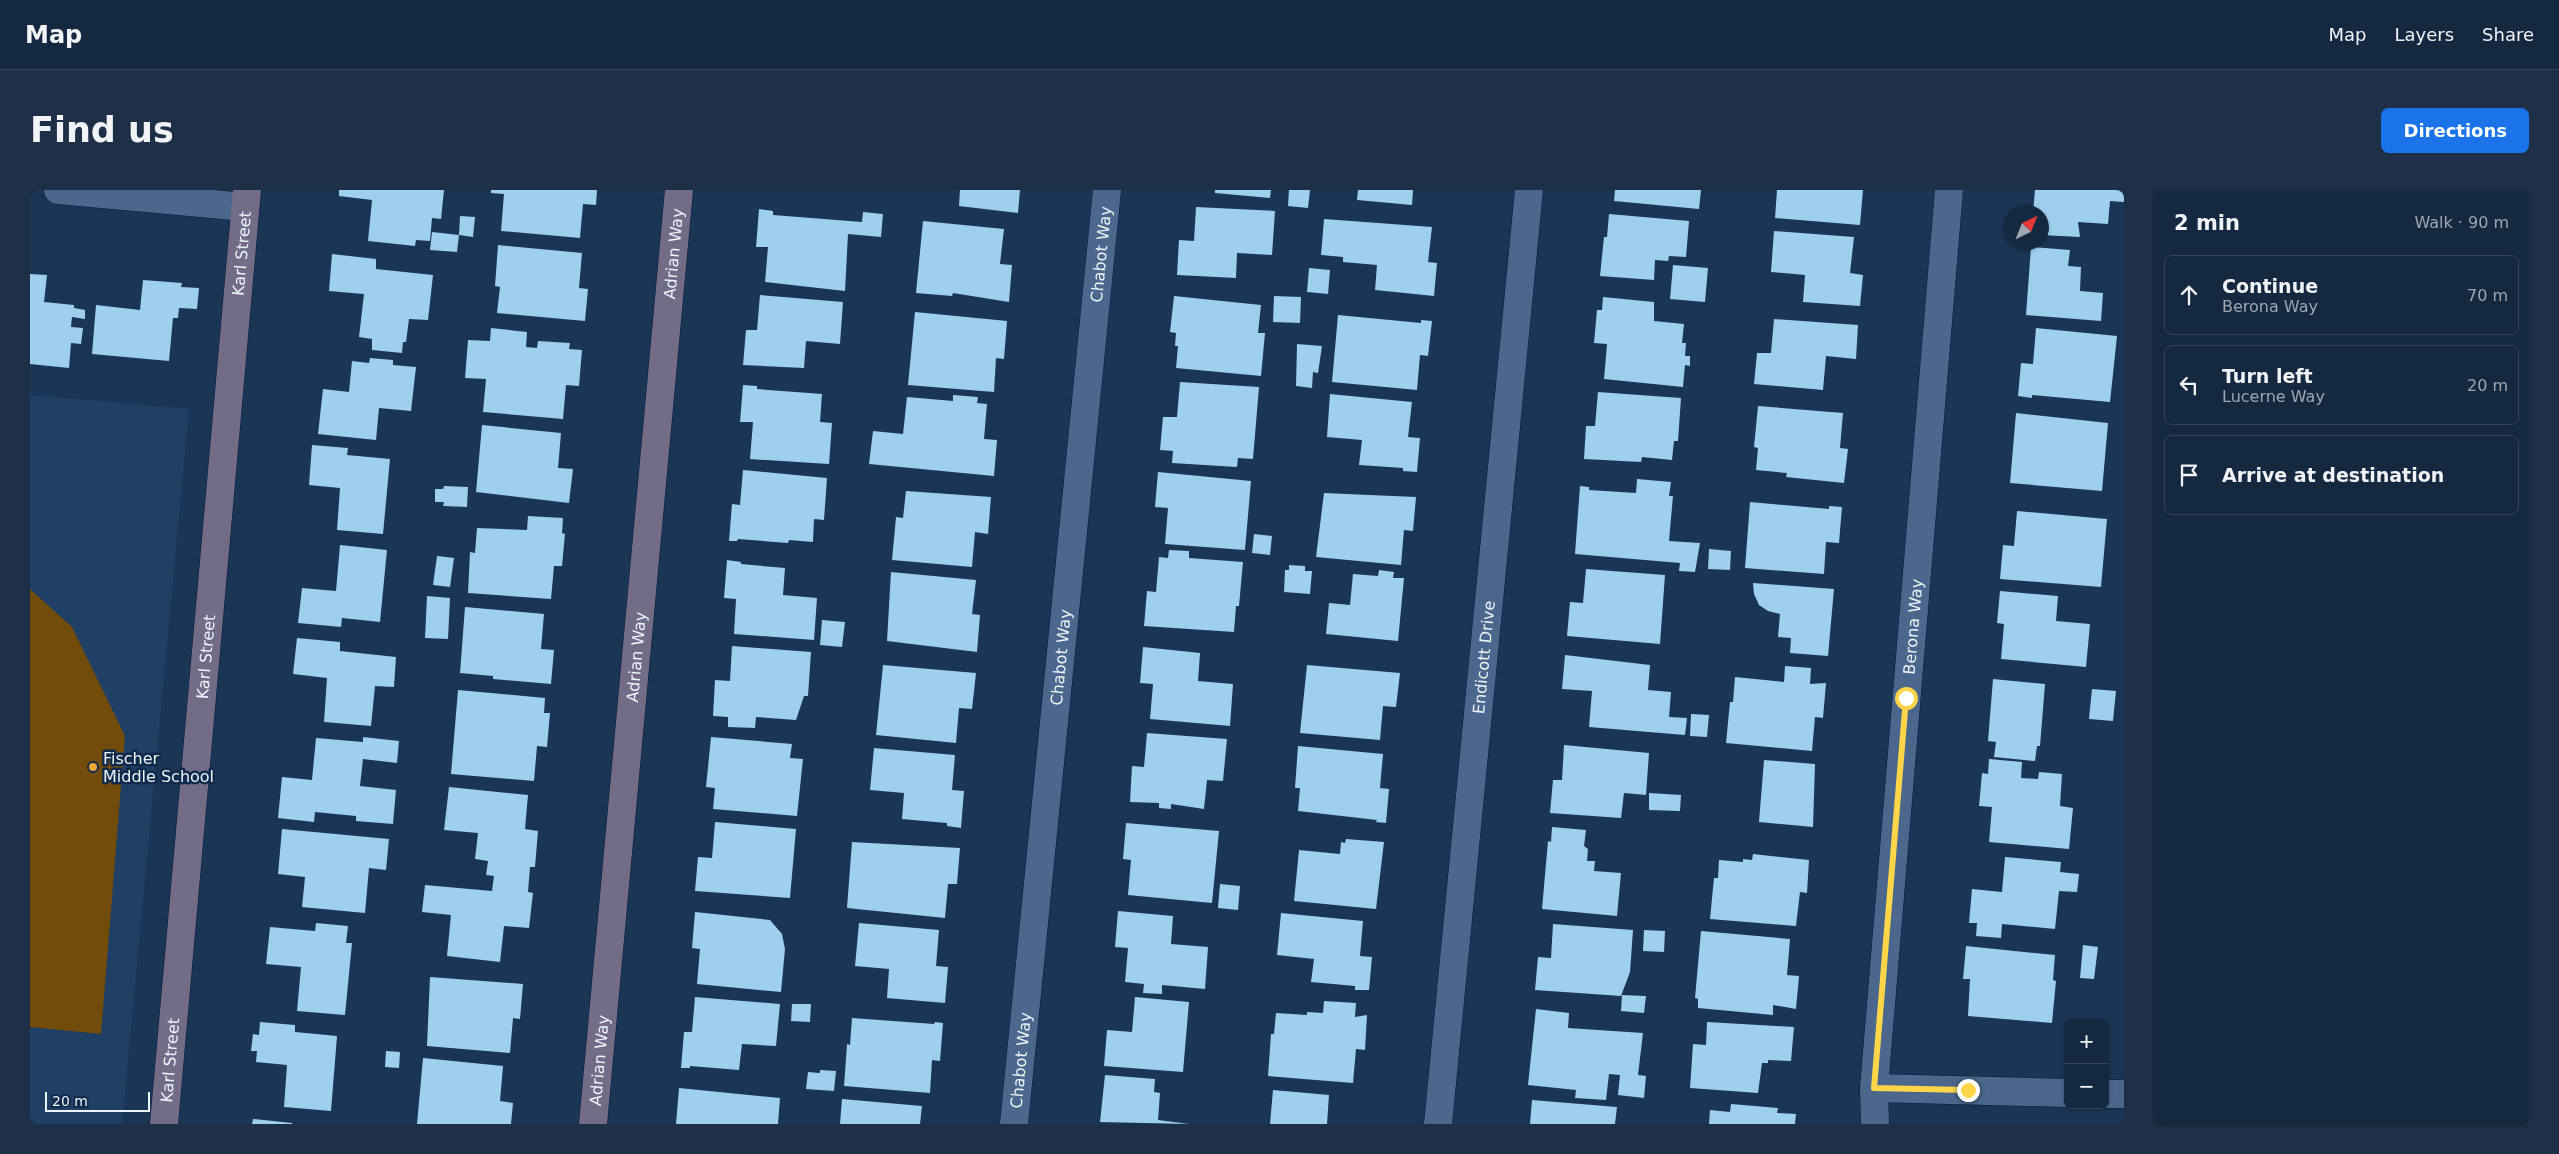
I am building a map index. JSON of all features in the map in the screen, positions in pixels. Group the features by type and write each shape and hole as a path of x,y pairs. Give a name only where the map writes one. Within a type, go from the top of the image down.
{"street":[{"path":"58,190 246,198"},
{"name":"Adrian Way","path":"593,1124 679,190"},
{"name":"Chabot Way","path":"1014,1124 1107,190"},
{"name":"Endicott Drive","path":"1438,1124 1529,190"},
{"name":"Berona Way","path":"1875,1124 1874,1088 1949,190"},
{"name":"Karl Street","path":"164,1124 246,198"},
{"path":"1874,1088 2064,1093"},
{"path":"2109,1094 2124,1094"}],"shaded area":[{"name":"Fischer Middle School","path":"30,395 189,409 122,1124 30,1124"},
{"path":"30,589 72,627 125,736 101,1034 30,1027"}],"building":[{"path":"339,190 444,190 441,219 432,218 430,241 416,240 415,246 368,241 372,200 339,196"},
{"path":"491,190 597,190 596,205 583,204 580,238 501,231 504,194 491,193"},
{"path":"960,190 1020,190 1018,213 959,206"},
{"path":"1215,190 1271,190 1270,198 1215,193"},
{"path":"1289,190 1310,190 1308,208 1288,206"},
{"path":"1358,190 1413,190 1412,205 1357,200"},
{"path":"1615,190 1701,190 1699,209 1614,201"},
{"path":"1777,190 1863,190 1860,225 1775,218"},
{"path":"2035,190 2124,190 2124,202 2110,201 2108,224 2078,222 2080,237 2049,235 2049,205 2034,205"},
{"path":"1196,207 1275,211 1272,255 1237,253 1236,278 1177,275 1179,240 1194,241"},
{"path":"759,209 773,211 773,215 862,222 863,212 883,214 881,237 848,234 845,291 765,282 768,247 756,247"},
{"path":"1609,214 1689,221 1686,257 1669,256 1668,261 1655,260 1654,280 1600,276 1604,237 1607,237"},
{"path":"460,216 475,217 473,237 459,235"},
{"path":"1324,219 1432,227 1428,262 1437,263 1434,296 1375,290 1377,265 1343,262 1343,257 1321,255"},
{"path":"923,221 1004,229 1000,264 1012,265 1009,302 953,293 952,296 916,293"},
{"path":"1774,231 1854,237 1850,273 1863,275 1860,306 1803,302 1805,275 1771,272"},
{"path":"432,232 459,235 457,252 430,250"},
{"path":"498,245 582,253 579,288 588,289 585,321 497,313 500,287 495,286"},
{"path":"2049,248 2070,250 2068,266 2081,267 2080,291 2103,293 2101,321 2026,315 2031,250 2049,250"},
{"path":"332,254 376,259 376,269 433,275 428,320 409,319 406,342 403,342 402,353 372,350 372,339 359,337 364,294 329,291"},
{"path":"1673,265 1708,268 1705,302 1670,299"},
{"path":"1309,268 1330,270 1328,294 1307,292"},
{"path":"30,274 47,275 44,302 74,305 74,308 85,310 85,319 72,317 71,327 83,328 81,344 71,343 69,368 30,364"},
{"path":"143,280 182,283 181,287 199,288 197,309 179,308 178,318 173,318 169,361 92,354 96,305 140,310"},
{"path":"760,295 843,302 840,344 806,341 804,368 743,365 746,330 757,330"},
{"path":"1174,296 1261,305 1258,333 1265,333 1261,376 1176,368 1178,346 1175,346 1176,333 1170,332"},
{"path":"1274,296 1301,297 1300,323 1273,322"},
{"path":"1603,297 1654,302 1654,321 1684,324 1682,343 1686,343 1685,356 1690,356 1690,366 1685,365 1683,387 1604,379 1607,344 1594,343 1597,310 1602,310"},
{"path":"915,312 1007,321 1004,359 996,358 994,392 908,385"},
{"path":"1338,315 1421,323 1421,320 1432,321 1428,356 1420,355 1417,390 1332,382"},
{"path":"1774,319 1858,325 1856,359 1826,356 1823,390 1754,384 1757,353 1771,353"},
{"path":"491,328 527,332 526,347 537,348 538,341 570,343 569,349 582,350 579,386 566,385 563,419 483,412 486,379 465,378 468,340 490,341"},
{"path":"2036,328 2117,336 2110,402 2032,395 2032,398 2018,396 2021,363 2033,364"},
{"path":"1297,344 1322,346 1318,373 1313,372 1312,388 1296,386"},
{"path":"370,358 393,360 393,365 416,367 411,411 379,408 376,440 318,434 323,389 349,392 352,361 369,363"},
{"path":"1180,382 1259,387 1253,459 1238,458 1237,467 1172,463 1173,451 1160,450 1163,417 1177,417"},
{"path":"743,385 757,386 757,389 822,394 820,422 832,423 829,464 750,459 753,422 740,422"},
{"path":"1598,392 1681,398 1678,441 1674,441 1672,460 1642,457 1641,462 1584,459 1586,426 1595,426"},
{"path":"1330,394 1412,402 1408,437 1420,438 1417,472 1403,471 1403,468 1359,465 1362,440 1327,437"},
{"path":"953,395 978,397 977,403 987,404 984,439 997,440 994,476 869,464 873,431 903,434 907,397 953,401"},
{"path":"1758,406 1843,413 1840,448 1848,449 1844,483 1786,477 1787,473 1756,470 1758,448 1754,447"},
{"path":"2016,413 2108,423 2102,491 2010,483"},
{"path":"482,425 561,433 558,468 573,469 569,503 476,492"},
{"path":"312,445 348,448 347,455 390,459 383,534 337,530 340,488 309,485"},
{"path":"743,470 827,478 824,520 814,519 813,542 789,540 788,543 738,539 737,541 729,541 732,504 740,505"},
{"path":"1158,472 1251,481 1245,550 1165,544 1168,508 1155,507"},
{"path":"1637,479 1671,482 1669,496 1673,496 1669,541 1700,543 1695,572 1679,571 1680,563 1575,554 1580,486 1589,487 1589,490 1636,493"},
{"path":"444,486 468,487 467,507 443,506 444,502 435,502 435,489 443,489"},
{"path":"906,491 991,497 988,534 975,532 972,567 892,560 896,517 903,518"},
{"path":"1324,493 1416,497 1413,531 1404,530 1401,565 1316,557"},
{"path":"1750,502 1829,509 1829,506 1842,507 1839,543 1826,542 1824,574 1745,568"},
{"path":"2017,511 2107,519 2101,587 2000,579 2003,545 2014,546"},
{"path":"528,516 563,518 562,533 565,534 562,566 554,566 551,599 468,593 470,552 475,553 477,528 527,530"},
{"path":"1254,534 1272,536 1270,555 1252,553"},
{"path":"340,545 387,550 380,622 342,618 341,627 298,623 302,588 336,591"},
{"path":"1709,549 1731,551 1730,570 1708,569"},
{"path":"1169,550 1189,551 1189,558 1243,562 1239,606 1236,606 1234,632 1144,626 1147,591 1156,592 1159,557 1168,558"},
{"path":"437,556 454,558 450,587 433,585"},
{"path":"727,560 741,562 741,564 785,568 783,595 817,598 814,640 734,634 736,599 724,598"},
{"path":"1289,565 1305,566 1305,571 1312,571 1310,594 1284,592 1285,570 1289,570"},
{"path":"1586,569 1665,575 1660,644 1567,636 1570,602 1583,603"},
{"path":"1379,570 1394,572 1393,578 1404,578 1398,641 1326,634 1329,603 1350,605 1353,574 1378,576"},
{"path":"891,572 976,580 972,614 980,615 977,652 887,641"},
{"path":"1753,583 1834,589 1828,656 1790,653 1791,638 1778,637 1780,614 1768,611 1759,605 1754,594"},
{"path":"2000,591 2058,596 2056,621 2090,624 2086,667 2001,659 2004,624 1997,623"},
{"path":"427,596 450,598 448,639 425,638"},
{"path":"465,607 544,614 541,649 554,650 551,684 493,679 493,676 460,673"},
{"path":"822,620 845,622 842,647 820,645"},
{"path":"297,638 340,642 340,651 396,657 394,687 375,686 371,726 324,722 327,678 293,674"},
{"path":"732,646 811,652 808,696 804,696 796,720 756,717 755,728 728,727 728,717 713,716 715,680 730,681"},
{"path":"1143,647 1200,653 1198,681 1233,684 1230,726 1150,719 1153,684 1140,683"},
{"path":"1565,655 1650,665 1648,690 1671,692 1669,717 1687,718 1685,735 1589,727 1592,691 1562,689"},
{"path":"883,665 976,673 972,709 959,708 956,743 876,735"},
{"path":"1307,665 1400,673 1396,707 1383,706 1380,740 1300,733"},
{"path":"1785,666 1811,668 1810,684 1826,683 1823,718 1815,717 1812,751 1726,743 1730,702 1733,702 1735,677 1784,682"},
{"path":"1993,679 2045,684 2040,746 2037,746 2035,761 1994,757 1996,742 1988,741"},
{"path":"2092,689 2116,691 2113,721 2089,719"},
{"path":"458,690 545,698 544,713 550,713 547,747 537,746 534,781 451,774"},
{"path":"1691,714 1709,715 1707,737 1690,736"},
{"path":"1147,733 1227,739 1223,781 1207,780 1204,809 1171,804 1171,809 1159,808 1159,803 1130,802 1132,766 1144,767"},
{"path":"363,737 399,741 397,763 363,759 360,786 396,790 393,824 356,821 356,816 315,812 314,822 278,818 282,777 312,780 316,738 363,742"},
{"path":"711,737 792,744 790,758 803,759 797,816 713,809 715,788 706,787"},
{"path":"1564,745 1649,753 1646,795 1624,793 1621,818 1550,813 1553,780 1562,780"},
{"path":"1298,746 1383,754 1380,788 1389,789 1386,823 1376,822 1377,820 1298,811 1300,788 1295,788"},
{"path":"874,748 955,755 952,790 964,791 961,828 947,826 947,823 902,819 904,793 870,790"},
{"path":"1989,759 2022,762 2021,778 2038,779 2039,772 2062,774 2060,806 2073,808 2069,849 1989,842 1992,807 1979,806 1982,773 1988,774"},
{"path":"1764,760 1815,764 1813,827 1759,822"},
{"path":"449,787 528,795 525,829 538,831 535,867 530,867 528,892 533,893 529,928 504,926 500,962 447,956 451,915 422,912 425,885 492,891 494,876 486,875 488,861 475,859 478,833 444,830"},
{"path":"1649,793 1681,795 1680,811 1649,810"},
{"path":"715,822 796,829 790,898 695,891 698,857 712,858"},
{"path":"1126,823 1219,831 1212,903 1128,895 1131,860 1123,859"},
{"path":"1552,827 1586,830 1584,846 1588,849 1587,861 1595,861 1594,871 1621,873 1617,916 1542,909 1548,841 1551,842"},
{"path":"282,829 389,839 386,870 369,868 365,913 302,907 305,877 278,874"},
{"path":"1346,839 1384,842 1376,909 1294,901 1299,850 1340,854 1341,842 1345,843"},
{"path":"852,842 960,848 957,884 948,884 945,918 847,908"},
{"path":"1753,854 1809,860 1807,893 1800,892 1796,926 1710,919 1714,878 1718,878 1719,860 1743,862 1743,859 1752,860"},
{"path":"2005,857 2061,862 2060,872 2079,874 2077,892 2059,891 2055,929 2002,924 2001,938 1976,936 1977,923 1969,923 1972,889 2002,892"},
{"path":"1220,884 1240,886 1238,910 1218,908"},
{"path":"1118,911 1173,916 1171,944 1208,947 1205,989 1162,985 1162,994 1143,993 1144,984 1125,982 1128,948 1115,947"},
{"path":"695,912 770,920 782,934 785,949 781,992 697,984 700,949 692,948"},
{"path":"1281,913 1363,921 1360,956 1372,957 1369,990 1355,990 1355,986 1311,982 1314,959 1277,955"},
{"path":"316,923 348,926 346,943 352,943 345,1015 297,1011 301,967 266,964 270,927 315,931"},
{"path":"859,923 939,930 936,966 948,967 945,1003 887,998 889,969 855,966"},
{"path":"1553,924 1633,930 1630,972 1621,996 1535,990 1538,957 1551,958"},
{"path":"1644,930 1665,931 1664,952 1643,951"},
{"path":"1701,931 1790,939 1787,975 1799,976 1796,1009 1773,1005 1773,1015 1698,1008 1698,999 1695,998"},
{"path":"2083,945 2098,947 2094,979 2080,978"},
{"path":"1966,946 2055,955 2053,980 2056,981 2052,1023 1968,1016 1970,979 1963,979"},
{"path":"430,977 523,984 520,1019 513,1018 510,1053 427,1046"},
{"path":"1622,995 1646,996 1644,1013 1621,1011"},
{"path":"695,997 780,1004 776,1046 742,1044 739,1070 690,1066 690,1068 681,1068 684,1032 692,1032"},
{"path":"1135,997 1189,1002 1183,1072 1104,1066 1107,1030 1132,1032"},
{"path":"1324,1001 1356,1003 1355,1017 1367,1015 1365,1050 1356,1049 1353,1083 1268,1076 1271,1034 1274,1034 1276,1013 1307,1015 1307,1012 1323,1013"},
{"path":"792,1004 811,1004 810,1022 791,1021"},
{"path":"1536,1009 1569,1013 1568,1028 1643,1033 1638,1075 1646,1076 1644,1098 1618,1095 1620,1075 1609,1074 1606,1100 1575,1098 1576,1090 1528,1085"},
{"path":"852,1018 943,1023 940,1061 932,1060 930,1093 844,1086 847,1044 850,1045"},
{"path":"260,1022 295,1025 295,1032 337,1036 331,1111 284,1107 287,1065 256,1062 257,1051 251,1051 253,1034 259,1035"},
{"path":"1707,1022 1794,1027 1791,1061 1768,1060 1768,1063 1762,1063 1758,1093 1690,1088 1693,1044 1706,1045"},
{"path":"386,1051 400,1052 399,1068 385,1067"},
{"path":"423,1058 503,1066 500,1101 513,1103 511,1124 417,1124"},
{"path":"820,1070 836,1071 834,1091 806,1089 808,1072 820,1073"},
{"path":"1105,1075 1155,1079 1154,1092 1160,1093 1158,1120 1189,1124 1100,1122"},
{"path":"679,1088 780,1098 778,1124 676,1124"},
{"path":"1273,1090 1329,1095 1327,1124 1270,1124"},
{"path":"842,1099 922,1106 920,1124 840,1124"},
{"path":"1532,1100 1617,1107 1615,1124 1530,1124"},
{"path":"1731,1104 1778,1108 1777,1113 1796,1114 1795,1124 1709,1124 1710,1110 1730,1112"},
{"path":"253,1119 292,1123 292,1124 252,1124"}],"place":[{"name":"Fischer Middle School","path":"93,767"}],"route":[{"path":"1906,698 1874,1088 1968,1090"}]}
